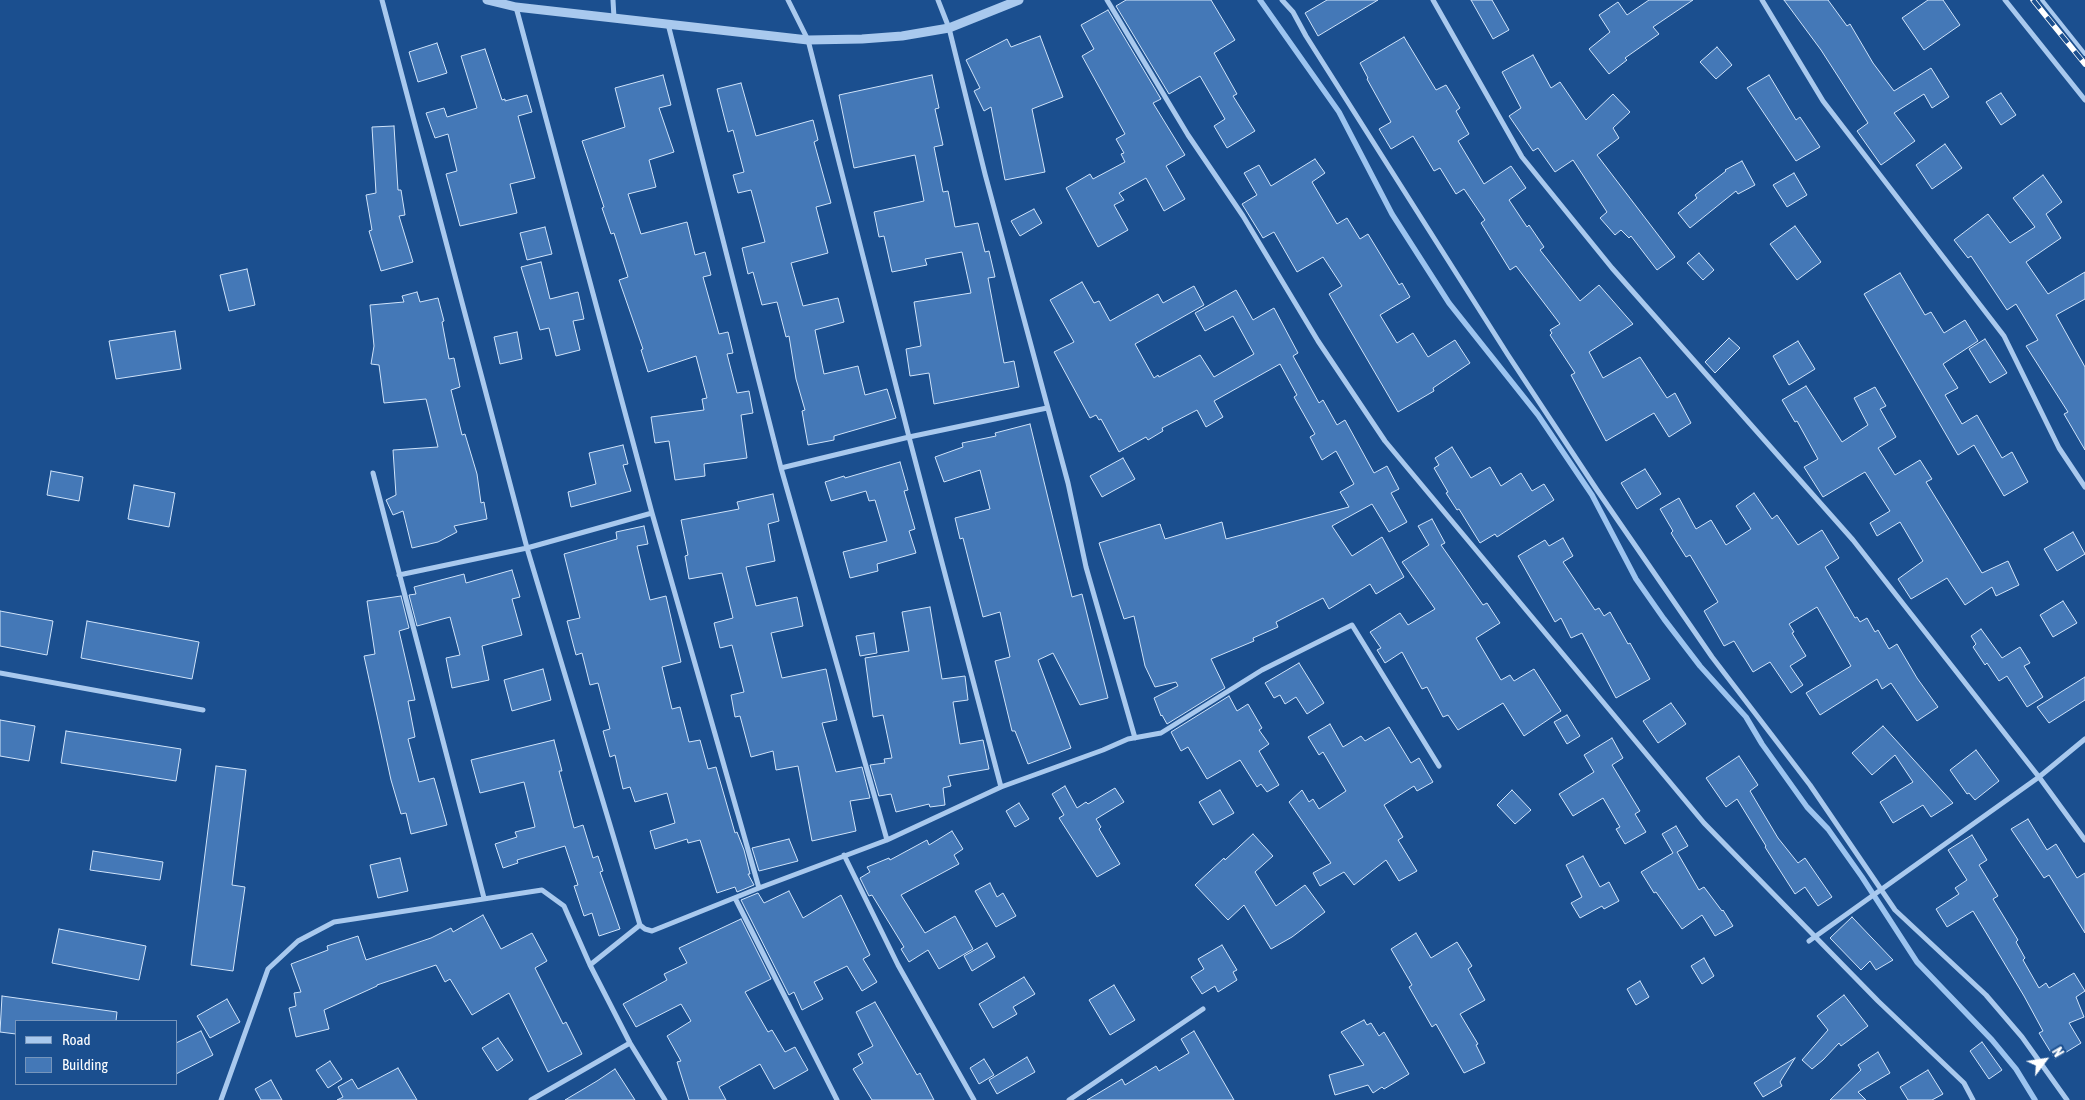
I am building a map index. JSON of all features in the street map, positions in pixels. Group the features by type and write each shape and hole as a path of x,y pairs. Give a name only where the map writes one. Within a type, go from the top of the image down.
{"street":[{"path":"382,0 527,548 640,925 645,929 652,931 887,840 1000,787 1103,750 1128,739 1161,733 1262,670 1352,624 1439,766"},
{"path":"487,0 516,7 808,40 862,40 902,36 949,28 1019,0"},
{"path":"613,0 614,18"},
{"path":"788,0 808,40 1000,787"},
{"path":"938,0 949,28 1068,483 1086,567 1134,738"},
{"path":"1107,0 1188,135 1243,216 1318,341 1385,441 1704,823 1878,1001 1964,1083 1973,1100"},
{"path":"1282,0 1293,12 1306,36 1508,355 1712,657 1810,785 1895,910 1986,994 2022,1037 2067,1100"},
{"path":"1433,0 1522,157 1612,268 1853,540 2039,777 2085,840"},
{"path":"1762,0 1823,101 2004,336 2059,448 2085,488"},
{"path":"2005,0 2085,100"},
{"path":"516,7 652,513 760,888"},
{"path":"668,23 782,468 887,840"},
{"path":"782,468 909,437 1047,408"},
{"path":"373,473 484,898"},
{"path":"399,576 527,548 652,513"},
{"path":"0,674 203,710"},
{"path":"1809,941 2039,777 2085,739"},
{"path":"844,856 898,965 974,1100"},
{"path":"221,1100 268,969 298,941 334,922 542,890 564,906 590,965 630,1043 665,1100"},
{"path":"735,898 837,1100"},
{"path":"590,965 640,925"},
{"path":"1069,1100 1203,1009"},
{"path":"531,1100 630,1043"}],"lane":[{"path":"2042,0 2085,54"}],"building":[{"path":"1126,0 1211,0 1235,40 1214,53 1237,94 1233,96 1255,131 1227,148 1214,126 1225,119 1200,76 1169,94 1116,6"},
{"path":"1327,0 1378,0 1318,36 1305,13"},
{"path":"1471,0 1492,0 1509,30 1493,39"},
{"path":"1649,0 1693,0 1653,27 1659,34 1625,58 1627,60 1609,74 1589,49 1610,32 1599,15 1618,2 1627,15"},
{"path":"1784,0 1828,0 1847,26 1850,24 1873,63 1894,91 1931,68 1949,97 1932,108 1924,94 1894,113 1915,141 1881,165 1857,131 1868,123 1821,50"},
{"path":"1928,0 1943,0 1960,25 1924,50 1902,18"},
{"path":"1108,10 1161,99 1153,103 1185,155 1166,166 1185,199 1164,211 1146,178 1119,193 1124,200 1114,205 1128,230 1098,247 1066,188 1090,174 1093,179 1125,162 1121,154 1124,153 1116,139 1125,134 1082,56 1094,49 1081,25"},
{"path":"1040,36 1063,97 1032,109 1045,172 1005,180 991,107 984,111 974,91 980,88 966,60 1007,39 1011,47"},
{"path":"1404,37 1436,90 1446,85 1460,108 1456,111 1469,134 1458,141 1484,184 1511,166 1526,188 1509,200 1527,227 1529,225 1544,247 1540,250 1580,301 1599,285 1633,324 1589,352 1603,378 1640,357 1667,398 1675,393 1691,423 1669,437 1654,413 1606,441 1571,375 1575,373 1550,335 1552,333 1550,330 1560,324 1516,266 1510,270 1481,223 1485,220 1464,189 1456,194 1440,168 1434,171 1413,136 1391,149 1379,129 1391,122 1360,63"},
{"path":"437,43 447,73 418,82 409,52"},
{"path":"1717,47 1732,65 1716,79 1700,62"},
{"path":"485,49 502,100 505,99 505,101 527,95 532,112 518,116 535,178 510,184 517,213 460,226 446,174 457,171 448,134 435,138 426,113 444,108 447,117 477,108 461,56"},
{"path":"1533,55 1551,88 1560,82 1586,120 1613,94 1630,112 1613,128 1619,138 1597,155 1675,257 1657,270 1631,236 1629,238 1621,230 1615,235 1600,218 1607,212 1573,160 1555,172 1538,148 1533,151 1509,116 1521,108 1502,72"},
{"path":"663,75 671,105 659,108 674,152 649,160 656,187 628,194 641,234 687,222 695,255 705,252 711,275 703,277 719,334 728,332 733,353 727,354 737,393 749,391 753,413 741,415 747,458 704,464 705,476 675,480 669,441 655,443 651,417 704,410 702,399 707,398 696,356 648,372 641,350 643,349 619,280 628,277 614,233 611,234 602,208 604,207 582,141 625,127 615,88"},
{"path":"932,75 939,108 935,109 943,145 934,147 943,192 948,191 955,227 978,223 985,252 989,251 995,277 988,278 1004,363 1014,361 1019,387 934,404 929,373 910,376 906,349 921,346 914,302 971,293 962,252 925,259 927,265 892,272 884,236 879,237 874,212 924,201 915,155 854,168 839,95"},
{"path":"1769,75 1796,120 1800,117 1820,147 1796,161 1747,88"},
{"path":"741,83 756,136 813,120 818,140 814,142 831,203 816,207 828,253 791,263 803,306 838,298 844,322 815,330 824,374 858,366 865,395 887,389 896,418 834,436 834,440 808,445 802,411 805,410 796,379 789,336 786,337 777,302 762,305 753,272 748,274 742,248 765,242 751,190 738,193 733,175 744,172 733,130 728,132 717,89"},
{"path":"2001,93 2016,115 2001,125 1986,102"},
{"path":"394,126 398,190 401,190 405,215 399,216 413,262 381,271 369,231 372,230 366,195 376,193 372,127"},
{"path":"1945,144 1962,168 1932,189 1916,165"},
{"path":"1315,159 1325,173 1312,182 1337,224 1347,218 1360,239 1368,234 1399,285 1402,283 1410,297 1380,315 1397,343 1413,333 1428,357 1455,340 1470,363 1433,388 1434,391 1398,412 1329,294 1342,286 1323,257 1297,272 1274,232 1263,238 1242,204 1257,195 1244,173 1259,165 1271,186"},
{"path":"1742,161 1755,185 1738,194 1736,191 1690,228 1678,213 1697,198 1695,195 1725,170"},
{"path":"1794,173 1807,195 1787,207 1773,185"},
{"path":"2043,175 2062,202 2046,214 2061,238 2026,262 2048,294 2085,272 2085,299 2056,315 2085,367 2085,450 2064,414 2068,412 2026,346 2038,340 2016,304 2007,310 1971,256 1968,258 1954,240 1988,214 2010,243 2035,227 2013,198"},
{"path":"1034,209 1042,223 1020,236 1011,221"},
{"path":"1795,226 1821,262 1797,280 1770,244"},
{"path":"545,227 552,254 527,260 520,233"},
{"path":"1699,253 1714,270 1703,280 1687,263"},
{"path":"541,262 550,299 578,292 584,319 573,321 580,350 556,356 549,328 540,330 521,267"},
{"path":"247,269 255,305 229,311 220,275"},
{"path":"1900,273 1925,315 1931,312 1944,333 1965,320 1978,341 1943,364 1958,388 1945,395 1962,424 1977,415 2002,458 2012,452 2028,482 2004,496 1974,445 1958,455 1864,294"},
{"path":"1082,282 1094,303 1099,301 1110,321 1158,294 1163,303 1194,286 1204,305 1135,344 1154,378 1200,355 1214,377 1254,354 1233,316 1205,331 1195,313 1236,290 1253,320 1274,308 1298,353 1293,356 1319,403 1323,400 1337,425 1345,420 1374,473 1387,466 1399,489 1391,493 1407,522 1389,532 1372,504 1332,526 1352,556 1382,537 1404,577 1376,594 1370,584 1329,609 1323,598 1276,622 1278,627 1253,638 1254,641 1211,659 1225,688 1167,724 1161,716 1154,698 1178,686 1176,682 1155,687 1145,666 1134,616 1124,619 1099,543 1160,524 1165,539 1222,522 1226,539 1349,507 1340,492 1354,484 1336,451 1322,460 1310,437 1315,434 1294,397 1297,395 1280,364 1214,401 1223,417 1206,427 1197,410 1162,428 1163,431 1148,440 1146,437 1119,452 1101,419 1099,420 1096,415 1090,418 1054,352 1074,342 1050,300"},
{"path":"417,292 420,302 438,298 444,321 442,322 449,359 454,358 460,387 451,390 462,435 465,434 477,474 481,503 484,502 487,519 454,526 457,532 438,542 412,548 403,511 393,515 386,500 396,495 393,450 438,447 426,399 384,403 379,365 371,364 374,346 370,305 404,302 402,296"},
{"path":"175,331 181,369 116,379 109,341"},
{"path":"517,332 522,359 500,364 494,337"},
{"path":"1729,338 1740,348 1715,373 1705,362"},
{"path":"1985,339 2007,373 1990,383 1969,349"},
{"path":"1798,341 1815,369 1789,385 1773,356"},
{"path":"1806,386 1842,442 1868,425 1854,398 1875,387 1886,406 1880,409 1896,437 1878,448 1895,475 1920,460 1932,479 1926,482 1982,573 2008,561 2019,585 1996,596 1992,587 1965,605 1947,578 1911,599 1898,579 1923,561 1900,522 1877,536 1870,523 1890,511 1865,472 1823,497 1804,467 1818,459 1797,421 1795,422 1782,400"},
{"path":"1030,424 1072,597 1082,594 1108,698 1080,705 1053,653 1038,660 1071,748 1028,764 1015,731 1012,731 995,661 1010,657 1000,612 983,617 963,538 960,539 955,518 990,509 980,470 944,482 935,457 963,447 962,443 996,436 995,433"},
{"path":"623,445 628,464 623,465 631,491 571,507 568,492 596,484 589,453"},
{"path":"1452,447 1471,478 1490,467 1501,486 1521,473 1532,491 1544,484 1554,500 1497,537 1495,534 1480,543 1459,509 1457,510 1446,493 1448,492 1434,468 1439,465 1435,458"},
{"path":"1123,458 1135,479 1102,497 1090,476"},
{"path":"900,462 908,490 904,491 915,529 909,531 916,553 877,564 878,571 850,578 843,552 887,541 875,500 869,501 866,491 831,501 825,482"},
{"path":"1645,469 1661,494 1637,509 1621,483"},
{"path":"51,471 83,477 79,501 47,495"},
{"path":"134,485 175,493 169,527 128,519"},
{"path":"1754,493 1772,519 1777,515 1798,545 1822,530 1839,558 1825,567 1855,618 1857,617 1860,622 1867,618 1875,632 1878,630 1889,649 1897,644 1917,678 1938,707 1917,721 1891,683 1882,689 1877,679 1820,715 1806,693 1851,666 1817,607 1789,624 1794,632 1792,633 1806,656 1790,666 1803,685 1791,693 1770,662 1753,672 1734,641 1724,646 1704,611 1718,602 1690,555 1686,557 1671,533 1673,531 1660,509 1679,498 1696,529 1711,520 1726,545 1751,529 1736,506"},
{"path":"773,494 779,521 768,524 775,561 746,567 756,606 797,597 803,626 771,633 782,678 826,669 837,720 822,723 836,772 862,767 870,798 850,801 856,831 812,841 798,766 776,770 773,751 751,757 740,716 735,717 731,695 744,692 732,645 720,648 714,623 733,618 722,573 689,579 685,556 688,555 681,520 739,509 737,502"},
{"path":"1432,519 1445,543 1441,545 1483,605 1487,603 1500,623 1476,638 1501,680 1510,675 1514,681 1534,669 1561,711 1524,736 1503,703 1458,730 1448,715 1443,717 1427,687 1422,689 1402,652 1385,663 1377,650 1381,648 1370,632 1400,613 1408,625 1435,609 1402,562 1429,545 1418,526"},
{"path":"644,526 648,544 637,546 650,600 666,596 681,662 662,667 672,709 680,707 689,742 700,740 708,769 716,767 735,833 737,832 744,850 750,874 748,874 754,885 737,892 735,887 717,893 700,840 688,843 687,839 655,849 650,831 675,823 667,793 635,802 630,787 623,789 615,755 610,757 603,731 610,729 598,683 590,685 582,653 576,655 567,621 580,618 564,554 617,539 616,532"},
{"path":"2073,532 2085,554 2057,571 2044,549"},
{"path":"1563,538 1573,556 1563,562 1595,610 1599,608 1604,616 1610,612 1650,679 1616,698 1582,633 1571,638 1561,618 1555,622 1518,556 1545,540 1549,546"},
{"path":"512,570 520,597 512,599 522,635 482,646 489,680 452,688 446,658 460,655 450,617 417,626 409,595 416,594 414,587 464,574 466,583"},
{"path":"401,596 409,628 399,631 415,700 408,701 415,737 408,739 419,782 434,778 447,825 411,834 406,813 401,814 391,780 364,656 375,654 367,601"},
{"path":"2063,601 2077,623 2053,637 2040,615"},
{"path":"930,607 942,679 965,676 968,700 953,702 960,744 983,740 989,769 948,776 951,786 943,788 945,805 930,807 929,804 896,812 891,794 879,796 870,765 885,763 884,759 892,758 883,715 873,717 865,658 909,651 902,612"},
{"path":"0,611 53,621 47,655 0,646"},
{"path":"87,621 199,642 192,679 81,658"},
{"path":"1981,629 2002,658 2020,647 2030,663 2024,666 2043,697 2027,707 2007,676 1999,681 1973,647 1976,644 1971,636"},
{"path":"874,633 877,653 860,656 856,636"},
{"path":"1299,663 1324,703 1307,714 1296,697 1285,704 1280,695 1274,698 1265,683"},
{"path":"543,669 551,700 512,711 504,680"},
{"path":"2085,677 2085,700 2049,723 2037,707"},
{"path":"1229,696 1237,711 1248,704 1262,728 1259,730 1269,744 1259,751 1279,785 1267,792 1261,784 1257,787 1240,760 1207,779 1188,747 1181,751 1171,732"},
{"path":"1671,703 1686,724 1658,743 1643,721"},
{"path":"1567,715 1580,736 1567,744 1554,722"},
{"path":"0,720 35,726 29,761 0,756"},
{"path":"1330,724 1343,747 1361,736 1365,741 1389,727 1411,763 1419,758 1433,782 1417,791 1414,786 1384,805 1403,837 1398,840 1417,871 1399,881 1386,860 1354,885 1344,872 1320,886 1313,873 1331,863 1289,802 1302,790 1309,802 1313,799 1319,809 1346,791 1323,752 1319,755 1308,737"},
{"path":"1883,726 1953,803 1931,817 1923,805 1893,823 1880,802 1913,782 1895,755 1872,775 1852,753"},
{"path":"66,731 181,749 176,781 61,763"},
{"path":"1612,738 1623,758 1612,765 1640,811 1635,814 1646,832 1625,844 1616,829 1620,827 1603,798 1573,816 1559,794 1594,772 1584,755"},
{"path":"554,740 562,771 559,771 574,828 583,825 593,858 598,856 603,871 600,872 620,929 599,936 592,913 584,916 574,886 578,885 565,846 517,860 518,863 503,868 495,844 517,837 515,832 535,827 524,782 480,793 471,760"},
{"path":"1976,750 1999,781 1975,800 1969,793 1967,794 1950,770"},
{"path":"1739,756 1758,785 1750,791 1778,838 1798,863 1805,858 1832,897 1818,906 1805,887 1795,894 1737,799 1726,807 1706,778"},
{"path":"216,766 246,770 232,885 245,887 233,971 191,965"},
{"path":"1065,786 1077,808 1086,802 1088,804 1115,788 1124,802 1096,819 1101,827 1099,829 1120,864 1097,877 1059,818 1064,815 1052,794"},
{"path":"1220,790 1234,813 1213,825 1199,802"},
{"path":"1512,790 1531,810 1515,824 1497,805"},
{"path":"1019,803 1029,819 1015,827 1006,811"},
{"path":"2028,819 2047,850 2056,844 2077,878 2085,873 2085,933 2049,875 2044,878 2011,829"},
{"path":"1676,826 1688,846 1677,852 1699,890 1704,887 1723,910 1733,926 1715,936 1702,915 1682,929 1656,892 1654,893 1641,872 1673,853 1662,834"},
{"path":"952,831 963,849 954,855 959,864 901,895 925,933 955,916 973,949 939,969 928,950 909,962 901,949 904,947 872,895 869,896 860,878 870,872 867,867 889,858 890,860 927,840 929,845"},
{"path":"1253,834 1273,856 1255,872 1276,906 1305,885 1325,912 1292,937 1271,949 1244,905 1228,920 1195,885"},
{"path":"1972,835 1987,860 1979,865 1998,896 1993,899 2018,940 2016,942 2025,958 2023,960 2039,988 2046,983 2049,988 2074,973 2085,991 2076,997 2084,1017 2069,1023 2081,1043 2055,1059 2039,1033 2043,1031 2024,996 1973,911 1947,927 1936,909 1959,894 1955,888 1967,880 1948,850"},
{"path":"789,839 798,861 759,871 752,848"},
{"path":"93,851 163,862 160,880 90,870"},
{"path":"1583,856 1600,887 1609,882 1619,901 1604,909 1602,906 1580,918 1571,903 1582,897 1566,865"},
{"path":"400,858 408,891 378,898 370,865"},
{"path":"990,883 997,897 1003,893 1016,916 996,927 975,891"},
{"path":"789,891 803,918 841,895 870,955 863,959 877,982 862,991 847,966 814,982 823,999 802,1010 794,992 789,995 741,900 758,893 764,903"},
{"path":"483,915 501,949 532,933 547,961 535,968 563,1024 566,1022 582,1054 548,1072 509,993 472,1015 450,979 445,982 436,965 377,985 324,1010 329,1029 296,1037 289,1008 296,1006 294,993 301,992 291,964 328,950 327,946 358,936 366,960 431,938 451,928 453,932"},
{"path":"1852,917 1893,960 1876,970 1870,961 1861,970 1830,938"},
{"path":"741,919 771,979 745,992 768,1032 772,1030 785,1052 795,1047 808,1070 774,1089 760,1064 719,1087 726,1100 689,1100 677,1062 681,1061 667,1036 691,1021 681,1004 636,1027 623,1004 667,980 664,974 687,963 679,948"},
{"path":"59,929 146,946 139,980 52,963"},
{"path":"1416,933 1431,958 1457,942 1472,966 1468,969 1485,1000 1460,1014 1478,1044 1476,1045 1485,1063 1464,1073 1436,1024 1432,1027 1409,987 1412,985 1391,949"},
{"path":"987,943 995,957 972,971 964,956"},
{"path":"1222,945 1237,970 1233,972 1237,980 1218,992 1215,986 1202,994 1191,977 1204,969 1198,959"},
{"path":"1704,958 1714,976 1702,984 1691,966"},
{"path":"1024,977 1035,994 1013,1007 1017,1014 993,1028 979,1004"},
{"path":"1640,981 1649,997 1636,1005 1627,989"},
{"path":"1114,985 1135,1020 1110,1035 1089,1000"},
{"path":"1844,995 1868,1026 1841,1046 1839,1043 1812,1069 1802,1060 1828,1030 1817,1016"},
{"path":"2,996 117,1012 116,1020 15,1020 15,1034 0,1032"},
{"path":"227,999 240,1022 210,1038 197,1016"},
{"path":"875,1002 917,1075 920,1073 934,1100 872,1100 853,1069 863,1063 858,1054 873,1046 856,1012"},
{"path":"1364,1020 1367,1025 1371,1023 1379,1036 1384,1032 1409,1074 1384,1089 1382,1087 1373,1093 1368,1085 1335,1095 1329,1075 1364,1065 1341,1032"},
{"path":"201,1031 213,1055 178,1073 178,1042"},
{"path":"1194,1031 1234,1100 1087,1100 1122,1079 1125,1085 1156,1066 1159,1071 1189,1053 1181,1039"},
{"path":"498,1038 513,1060 497,1071 482,1048"},
{"path":"1982,1042 2002,1070 1989,1079 1970,1051"},
{"path":"1878,1052 1890,1073 1858,1092 1866,1100 1830,1100 1861,1070 1858,1065"},
{"path":"1027,1057 1035,1072 997,1094 989,1080"},
{"path":"1795,1058 1780,1082 1782,1086 1763,1097 1754,1083"},
{"path":"984,1059 994,1075 979,1084 970,1068"},
{"path":"330,1061 342,1079 328,1088 316,1070"},
{"path":"398,1068 417,1100 337,1100 343,1097 338,1087 352,1079 358,1089"},
{"path":"615,1069 635,1100 565,1100 597,1081"},
{"path":"1928,1070 1943,1094 1932,1100 1908,1100 1900,1087"},
{"path":"271,1080 282,1100 261,1100 255,1089"}],"waterway":[{"path":"1260,0 1339,112 1392,214 1449,303 1538,415 1592,495 1636,579 1664,619 1700,666 1746,717 1762,744 1807,807 1828,829 1862,877 1917,962 1992,1040 2016,1069 2035,1100"}],"railway":[{"path":"2033,0 2085,64"}]}
